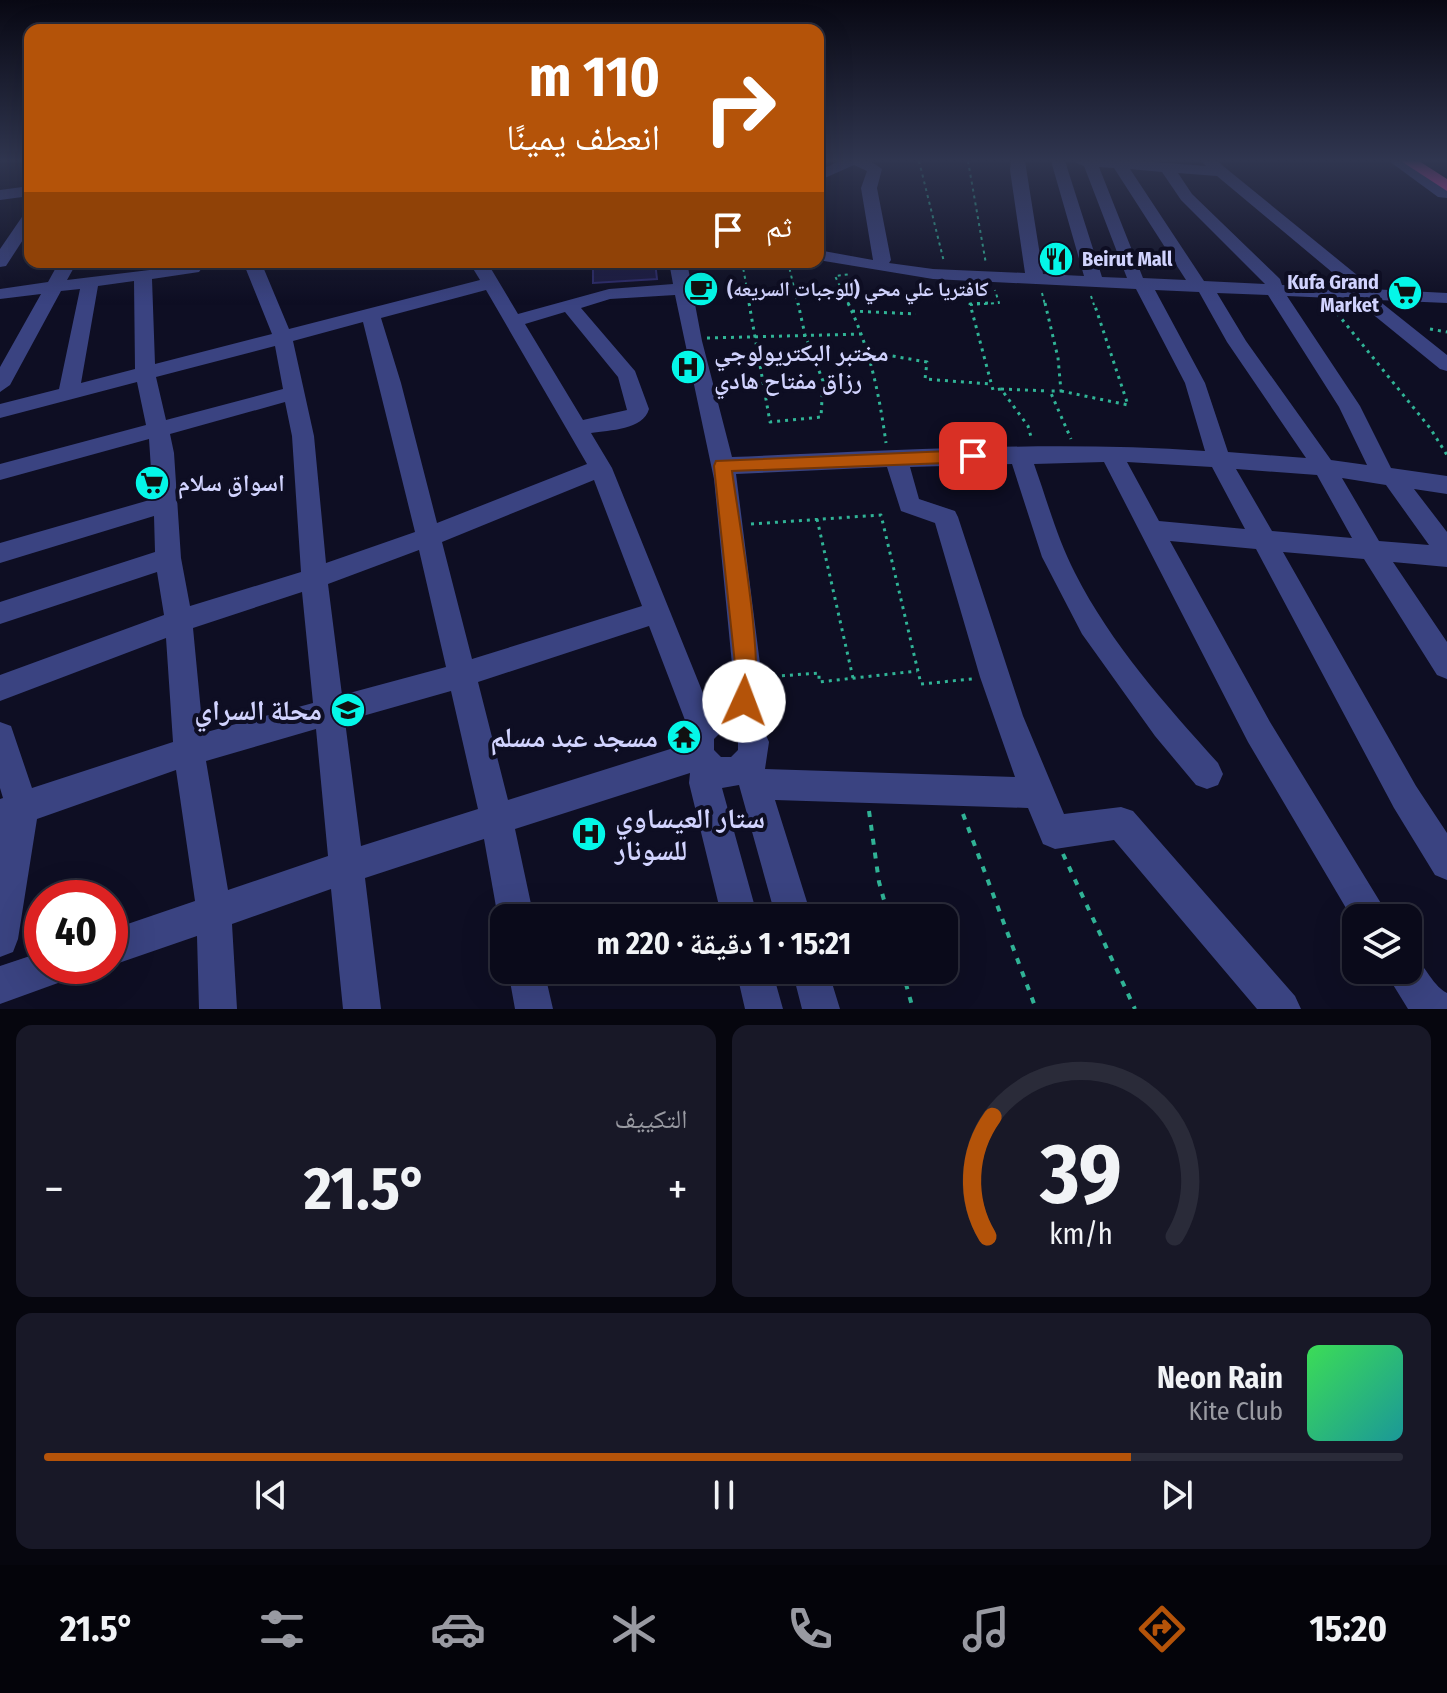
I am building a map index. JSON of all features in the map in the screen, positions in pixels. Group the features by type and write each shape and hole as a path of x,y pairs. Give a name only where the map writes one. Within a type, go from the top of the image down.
{"street":[{"path":"873,208 882,260"},
{"path":"1025,208 1036,278"},
{"path":"1071,208 1090,281"},
{"path":"1106,208 1140,282 1195,383 1219,459 1405,797 1447,863"},
{"path":"1146,208 1324,467 1371,550 1447,666"},
{"path":"1197,208 1276,289 1292,324 1343,393 1389,479 1447,554"},
{"path":"1262,208 1447,365"},
{"path":"1,260 24,226"},
{"path":"1,260 24,256"},
{"path":"824,256 898,270 947,274 1203,289 1360,291 1447,298"},
{"path":"0,385 65,268"},
{"path":"0,294 193,268"},
{"path":"254,268 283,337 303,436 314,578 362,1009"},
{"path":"482,268 601,468 658,612 703,750 705,783 736,904"},
{"path":"679,268 691,338 722,466 731,525 745,679 743,723"},
{"path":"143,276 145,373 163,453 168,558 179,621 189,751 214,913 218,1009"},
{"path":"69,393 90,282"},
{"path":"0,411 491,283"},
{"path":"514,321 609,294 682,289"},
{"path":"569,305 628,376 638,409 637,414 628,419 579,428"},
{"path":"371,316 391,383 462,675 497,820 513,904"},
{"path":"0,472 296,392"},
{"path":"1111,454 1259,732 1363,904"},
{"path":"722,466 1111,454 1324,467 1389,479 1447,485"},
{"path":"1028,455 1059,568 1086,620 1134,690 1207,774"},
{"path":"892,459 909,505 939,512 946,517 992,677 1055,832 1121,823 1282,1009"},
{"path":"0,688 179,621 314,578 428,537 601,468"},
{"path":"0,553 165,504"},
{"path":"1151,530 1447,554"},
{"path":"0,613 168,558"},
{"path":"11,811 189,751 462,675 658,612"},
{"path":"703,750 709,723 726,718 743,723 750,729 755,747 752,774 790,904"},
{"path":"0,736 11,811 0,939"},
{"path":"703,750 723,773 866,787 1037,793"},
{"path":"128,942 703,750"},
{"path":"0,985 24,977"},
{"path":"529,984 534,1009"},
{"path":"758,984 764,1009"},
{"path":"814,984 821,1009"},
{"path":"1412,984 1426,1002 1439,1009"}],"path":[{"path":"931,208 947,274"},
{"path":"976,208 987,269 999,303 970,304 993,390 1061,391 1128,405 1090,281"},
{"path":"847,261 852,274 835,276 869,352 892,459"},
{"path":"743,268 770,422 821,417 823,381 805,335 789,268"},
{"path":"1036,278 1058,358 1061,391"},
{"path":"1319,292 1430,428 1447,455"},
{"path":"852,311 916,314"},
{"path":"691,338 863,334"},
{"path":"869,352 927,362 925,379 991,384"},
{"path":"1001,389 1028,426 1028,455"},
{"path":"1050,391 1077,454"},
{"path":"731,525 881,515 921,684 992,677"},
{"path":"817,519 853,678"},
{"path":"745,679 819,673 819,682 917,671"},
{"path":"866,787 879,882 885,904"},
{"path":"953,789 1036,1009"},
{"path":"1055,832 1065,862 1135,1009"},
{"path":"906,984 913,1009"}],"building":[{"path":"593,268 656,268 657,279 593,283"}],"place":[{"name":"Beirut Mall","path":"1056,259"},
{"name":"كافتريا علي محي (للوجبات السريعه)","path":"701,289"},
{"name":"Kufa Grand Market","path":"1405,293"},
{"name":"مختبر البكتريولوجي رزاق مفتاح هادي","path":"688,367"},
{"name":"اسواق سلام","path":"152,483"},
{"name":"محلة السراي","path":"348,710"},
{"name":"مسجد عبد مسلم","path":"684,737"},
{"name":"ستار العيساوي للسونار","path":"589,834"}],"route":[{"path":"744,701 746,664 726,479 722,466 973,456"}]}
